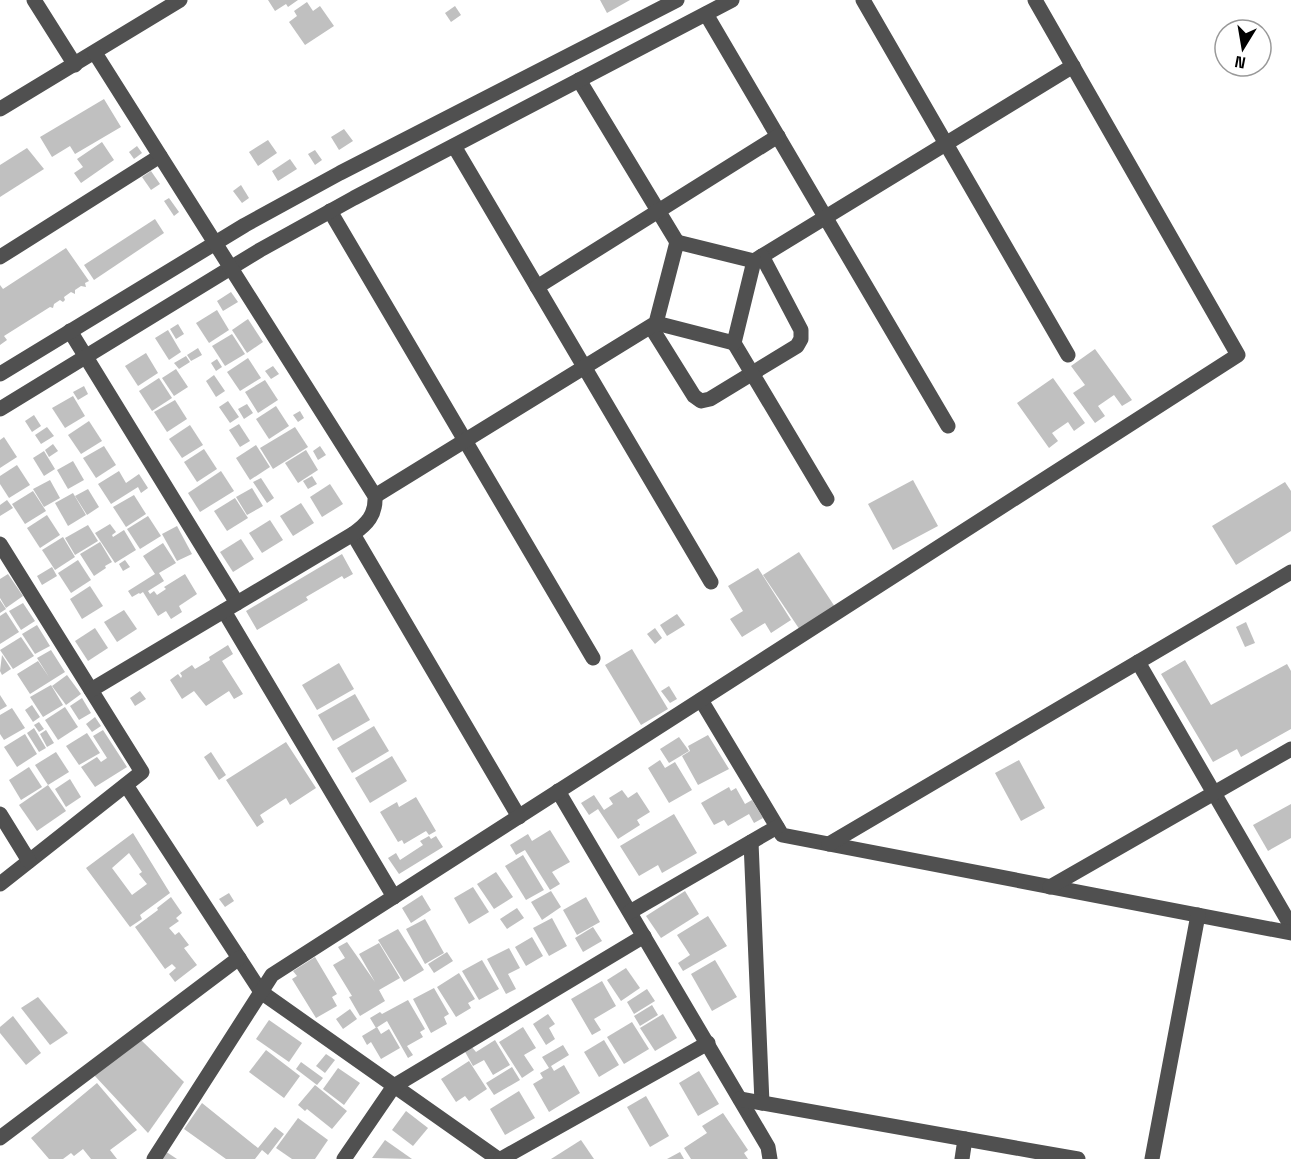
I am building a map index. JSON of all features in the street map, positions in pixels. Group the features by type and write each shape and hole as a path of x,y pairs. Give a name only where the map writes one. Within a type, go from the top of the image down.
{"street":[{"path":"34,0 75,65"},
{"path":"0,109 180,0"},
{"path":"0,374 214,243 340,173 676,0"},
{"path":"0,409 229,267 330,211 732,0"},
{"path":"863,0 1068,356"},
{"path":"154,1159 272,975 1238,355 1035,0"},
{"path":"706,14 948,426"},
{"path":"91,690 353,534 366,525 373,515 375,496 95,53"},
{"path":"734,343 758,259 1073,66"},
{"path":"579,80 677,242 758,259 802,335 797,346 710,399 701,401 694,396 654,325"},
{"path":"537,286 778,136"},
{"path":"454,146 711,582"},
{"path":"0,257 160,156"},
{"path":"330,211 592,658"},
{"path":"375,496 654,325 677,242"},
{"path":"654,325 734,343 827,499"},
{"path":"70,331 394,897"},
{"path":"353,534 519,817"},
{"path":"0,544 142,772 0,884"},
{"path":"829,844 1291,572"},
{"path":"1138,662 1291,926"},
{"path":"701,700 782,835 1291,933"},
{"path":"1050,887 1291,749"},
{"path":"126,785 261,992 500,1159 708,1043"},
{"path":"558,792 708,1043 768,1147 770,1159"},
{"path":"0,814 29,861"},
{"path":"630,912 777,827"},
{"path":"750,842 762,1103"},
{"path":"1152,1159 1198,915"},
{"path":"344,1159 394,1086 644,936"},
{"path":"0,1138 239,958"},
{"path":"740,1099 1078,1159"},
{"path":"962,1159 965,1139"}],"building":[{"path":"268,0 298,0 288,7 286,4 275,11"},
{"path":"600,0 630,0 607,13"},
{"path":"307,2 313,11 320,6 334,26 305,45 289,22 297,16 294,11"},
{"path":"455,6 461,15 451,22 445,13"},
{"path":"104,99 121,127 75,154 70,146 52,157 40,137"},
{"path":"344,129 353,141 339,150 331,137"},
{"path":"268,140 277,153 258,166 249,152"},
{"path":"102,142 114,160 81,183 74,173 83,167 77,159"},
{"path":"137,146 142,153 134,159 129,152"},
{"path":"27,148 44,169 0,197 0,165"},
{"path":"315,150 322,160 315,165 308,154"},
{"path":"290,159 297,169 278,181 272,171"},
{"path":"151,171 160,184 151,190 142,177"},
{"path":"241,185 249,198 242,203 233,191"},
{"path":"169,198 179,212 174,216 164,201"},
{"path":"155,219 164,233 94,280 84,265"},
{"path":"66,248 89,281 85,283 86,287 81,286 75,290 75,294 71,292 64,297 63,302 60,300 54,304 53,308 50,307 4,336 7,340 0,345 0,285 3,289"},
{"path":"231,292 238,302 223,311 217,301"},
{"path":"217,310 229,330 209,343 196,323"},
{"path":"248,319 263,342 247,353 232,330"},
{"path":"178,324 184,334 176,339 170,329"},
{"path":"168,330 181,352 169,360 155,338"},
{"path":"232,334 245,354 225,366 212,346"},
{"path":"198,348 202,355 191,361 187,355"},
{"path":"1095,349 1132,400 1122,406 1114,395 1098,406 1105,416 1095,423 1073,393 1085,385 1071,366"},
{"path":"146,353 158,373 138,386 125,366"},
{"path":"186,356 190,362 179,369 174,363"},
{"path":"248,358 261,378 240,391 227,372"},
{"path":"217,359 222,367 216,371 211,363"},
{"path":"273,366 279,374 271,379 265,371"},
{"path":"176,369 188,387 174,396 162,378"},
{"path":"214,375 225,391 216,397 206,381"},
{"path":"159,378 172,398 152,411 139,391"},
{"path":"1053,378 1085,423 1074,431 1068,422 1052,433 1058,441 1049,448 1017,403"},
{"path":"265,380 278,400 258,413 245,392"},
{"path":"84,386 88,394 78,400 73,392"},
{"path":"73,396 85,416 65,428 52,408"},
{"path":"175,400 187,419 167,432 154,412"},
{"path":"228,401 239,417 230,423 219,407"},
{"path":"247,404 253,413 244,419 238,409"},
{"path":"276,406 289,426 269,439 256,419"},
{"path":"300,411 304,418 298,422 293,415"},
{"path":"34,415 41,426 32,432 25,421"},
{"path":"89,421 102,441 81,454 68,435"},
{"path":"239,424 250,441 240,447 229,430"},
{"path":"190,425 203,445 182,458 169,439"},
{"path":"47,427 54,436 41,444 35,435"},
{"path":"295,427 308,447 273,469 260,448"},
{"path":"4,437 17,457 0,468 0,440"},
{"path":"53,444 58,451 49,457 45,450"},
{"path":"256,445 270,467 250,480 236,458"},
{"path":"104,446 116,465 96,478 83,458"},
{"path":"320,446 326,455 318,460 313,451"},
{"path":"204,449 217,469 197,482 184,462"},
{"path":"306,450 318,470 298,483 285,463"},
{"path":"44,451 55,469 44,476 33,458"},
{"path":"73,461 84,480 68,489 57,470"},
{"path":"17,465 30,485 9,498 0,484 0,476"},
{"path":"119,471 126,483 139,474 148,488 141,493 138,487 111,504 98,484"},
{"path":"221,471 234,491 200,512 188,493"},
{"path":"312,476 317,484 308,489 303,481"},
{"path":"261,478 274,498 267,503 253,482"},
{"path":"50,480 60,498 44,507 33,489"},
{"path":"913,480 938,526 893,550 868,504"},
{"path":"1285,482 1291,491 1291,531 1236,565 1212,526"},
{"path":"330,484 343,504 322,517 310,497"},
{"path":"252,488 263,506 247,515 236,497"},
{"path":"88,489 99,507 87,515 75,496"},
{"path":"33,491 46,511 25,524 12,504"},
{"path":"73,493 86,515 68,526 55,503"},
{"path":"134,495 146,514 126,527 113,507"},
{"path":"235,498 248,518 227,531 214,511"},
{"path":"7,500 13,508 0,516 0,505"},
{"path":"301,503 314,523 293,536 280,516"},
{"path":"47,515 60,535 40,548 27,528"},
{"path":"148,516 161,536 140,549 127,529"},
{"path":"270,520 283,540 262,553 249,533"},
{"path":"110,524 116,532 112,535 113,537 124,530 136,550 115,563 95,533"},
{"path":"88,525 98,541 75,555 65,538"},
{"path":"177,526 192,554 177,561 162,534"},
{"path":"63,537 75,557 55,570 42,550"},
{"path":"241,539 254,559 233,572 220,552"},
{"path":"100,542 112,562 94,576 80,554"},
{"path":"163,543 176,563 159,573 164,581 148,591 150,594 154,591 157,595 166,589 164,587 185,574 197,594 179,606 182,612 171,619 166,611 158,616 143,592 132,597 128,591 155,574 143,556"},
{"path":"799,552 835,607 800,630 763,575"},
{"path":"342,554 353,574 344,579 342,576 306,597 308,600 257,630 246,611"},
{"path":"78,560 91,580 71,593 58,573"},
{"path":"125,560 130,567 123,571 119,564"},
{"path":"52,567 57,576 42,585 37,576"},
{"path":"758,568 791,620 771,633 765,623 742,637 730,619 743,611 728,586"},
{"path":"8,574 23,596 6,608 0,598 0,579"},
{"path":"90,586 103,606 82,619 70,599"},
{"path":"0,600 6,609 0,613"},
{"path":"23,603 35,621 21,630 9,611"},
{"path":"124,610 137,629 117,642 104,622"},
{"path":"6,612 19,632 0,644 0,616"},
{"path":"677,614 685,625 667,636 660,625"},
{"path":"1246,622 1255,643 1245,647 1236,627"},
{"path":"37,625 50,646 35,654 22,634"},
{"path":"95,628 108,648 88,661 75,641"},
{"path":"655,628 662,638 655,644 647,634"},
{"path":"21,637 34,656 13,669 0,650"},
{"path":"228,645 233,654 222,661 243,694 234,699 229,691 206,706 194,691 182,699 170,680 178,674 181,678 180,673 192,665 195,669"},
{"path":"632,649 668,709 641,725 605,665"},
{"path":"51,650 65,672 30,694 17,674 38,661 49,677 37,658"},
{"path":"2,655 11,669 2,675 0,671"},
{"path":"1185,660 1211,705 1287,664 1291,671 1291,729 1241,757 1237,749 1213,762 1161,674"},
{"path":"339,663 354,689 317,710 302,685"},
{"path":"67,675 81,694 66,705 52,686"},
{"path":"51,685 63,705 43,717 30,697"},
{"path":"669,686 677,699 670,703 661,691"},
{"path":"140,691 146,699 135,706 130,698"},
{"path":"355,694 370,720 333,741 318,715"},
{"path":"0,695 7,706 0,710"},
{"path":"82,698 91,713 79,720 70,706"},
{"path":"32,705 40,717 33,722 25,710"},
{"path":"65,707 78,727 58,740 45,720"},
{"path":"12,708 25,728 4,740 0,734 0,715"},
{"path":"95,717 101,726 92,732 86,724"},
{"path":"39,722 44,729 39,732 34,725"},
{"path":"374,726 389,751 352,773 337,748"},
{"path":"34,728 46,748 39,752 27,733"},
{"path":"46,730 54,743 47,747 40,734"},
{"path":"103,730 127,767 95,787 81,767 97,757 101,762 107,758 93,736"},
{"path":"87,733 100,753 79,765 66,746"},
{"path":"25,734 37,754 17,767 4,747"},
{"path":"708,735 729,769 698,785 682,756 690,751 688,746"},
{"path":"679,737 689,751 669,763 660,749"},
{"path":"286,742 316,788 290,805 286,798 260,815 264,822 257,827 226,780"},
{"path":"56,752 69,772 48,785 35,765"},
{"path":"211,752 226,775 219,780 204,757"},
{"path":"392,756 407,781 370,803 355,778"},
{"path":"660,760 665,768 675,762 692,790 669,803 648,768"},
{"path":"1019,760 1045,808 1021,821 995,773"},
{"path":"29,767 42,787 21,800 9,780"},
{"path":"70,779 81,797 66,807 55,789"},
{"path":"48,785 66,811 37,831 19,805"},
{"path":"729,787 731,791 736,788 745,804 752,800 763,818 754,823 749,814 728,826 724,820 714,825 701,803"},
{"path":"622,790 628,798 637,792 650,812 637,820 640,825 618,839 598,809 589,815 581,803 594,795 604,810 613,804 609,798"},
{"path":"416,797 436,831 429,835 426,831 404,844 402,840 398,842 380,812 397,802 399,807"},
{"path":"1291,804 1291,838 1268,851 1253,825"},
{"path":"674,814 697,853 662,873 658,865 639,876 620,846"},
{"path":"550,830 570,862 552,872 560,884 550,890 525,850 516,855 510,845 528,834 532,841"},
{"path":"133,833 170,893 140,915 142,919 130,927 86,868","holes":["129,853 142,872 139,874 147,884 132,895 112,868"]},
{"path":"429,836 431,839 436,836 443,847 399,874 388,858 396,853 400,860 423,845 420,841"},
{"path":"523,855 544,890 526,900 505,866"},
{"path":"496,872 513,897 494,909 477,884"},
{"path":"473,887 489,912 469,924 454,898"},
{"path":"551,891 561,907 542,920 531,902"},
{"path":"685,891 699,914 661,938 646,916"},
{"path":"229,893 234,901 225,907 219,899"},
{"path":"422,895 431,910 411,923 402,908"},
{"path":"171,897 182,913 176,918 179,921 169,928 175,935 179,932 189,945 184,948 197,965 175,982 169,974 176,968 172,964 165,969 135,927"},
{"path":"586,897 600,922 577,935 563,910"},
{"path":"517,908 524,918 507,929 500,919"},
{"path":"708,916 727,946 683,971 678,963 690,955 677,935"},
{"path":"552,918 567,946 549,956 533,928"},
{"path":"425,919 444,953 425,964 406,929"},
{"path":"593,927 602,941 583,952 575,938"},
{"path":"398,929 424,970 404,982 378,940"},
{"path":"532,937 543,956 526,966 515,947"},
{"path":"347,942 375,982 359,954 379,943 400,978 379,990 385,1001 360,1016 349,997 352,996 333,965 345,958 338,947"},
{"path":"509,948 520,968 508,974 516,989 506,994 487,959"},
{"path":"447,952 453,961 434,973 428,964"},
{"path":"315,957 337,994 332,997 337,1006 316,1018 292,979 297,976 293,971"},
{"path":"482,960 499,989 479,1000 462,971"},
{"path":"715,960 737,997 712,1011 691,974"},
{"path":"626,968 640,988 621,1001 607,980"},
{"path":"459,973 475,999 468,1003 471,1008 456,1017 437,987"},
{"path":"602,981 616,1006 594,1019 601,1030 592,1035 571,999"},
{"path":"434,988 449,1014 444,1017 447,1024 431,1033 413,999"},
{"path":"647,989 655,1001 634,1014 627,1002"},
{"path":"38,997 68,1033 50,1045 21,1008"},
{"path":"408,1000 425,1029 420,1032 423,1037 407,1046 413,1055 408,1058 387,1021 376,1028 370,1018"},
{"path":"652,1005 658,1015 640,1026 634,1016"},
{"path":"350,1009 357,1019 343,1029 336,1019"},
{"path":"548,1014 555,1024 549,1028 555,1039 546,1045 533,1024"},
{"path":"663,1014 677,1038 655,1051 640,1028"},
{"path":"13,1016 41,1053 26,1065 0,1033 0,1027"},
{"path":"269,1020 302,1043 289,1062 256,1039"},
{"path":"632,1022 649,1049 624,1064 607,1037"},
{"path":"377,1027 381,1034 389,1029 400,1048 381,1059 371,1042 367,1045 362,1036"},
{"path":"523,1027 536,1048 524,1055 534,1070 522,1078 499,1042"},
{"path":"140,1039 184,1082 148,1133 94,1075"},
{"path":"495,1040 510,1065 493,1075 484,1060 473,1066 464,1050 471,1046 476,1052"},
{"path":"604,1040 619,1065 599,1077 584,1052"},
{"path":"563,1045 569,1055 551,1066 554,1071 564,1065 580,1093 549,1112 533,1084 543,1078 540,1073 549,1068 542,1057"},
{"path":"266,1050 300,1076 284,1098 249,1072"},
{"path":"326,1054 335,1060 325,1073 316,1066"},
{"path":"469,1061 487,1089 469,1101 465,1096 456,1102 441,1079"},
{"path":"301,1062 323,1078 317,1085 296,1069"},
{"path":"512,1067 520,1080 494,1095 486,1083"},
{"path":"338,1068 360,1083 344,1105 323,1089"},
{"path":"699,1071 719,1104 698,1116 679,1083"},
{"path":"97,1083 137,1130 110,1150 117,1159 91,1159 83,1149 74,1156 71,1153 63,1159 49,1159 31,1138"},
{"path":"315,1085 347,1111 332,1129 307,1109 305,1111 298,1105"},
{"path":"519,1091 535,1118 505,1135 490,1109"},
{"path":"646,1096 669,1136 650,1147 627,1107"},
{"path":"202,1103 258,1148 275,1127 284,1134 268,1155 262,1150 255,1159 226,1159 184,1129"},
{"path":"406,1111 428,1128 413,1146 392,1130"},
{"path":"723,1113 748,1150 744,1153 748,1159 691,1159 684,1148 707,1133 702,1126"},
{"path":"298,1118 328,1140 315,1159 292,1159 276,1148"},
{"path":"385,1140 412,1159 372,1158"},
{"path":"581,1140 594,1159 551,1159"},
{"path":"165,1151 177,1159 159,1159"},
{"path":"680,1152 684,1159 667,1159"}]}
